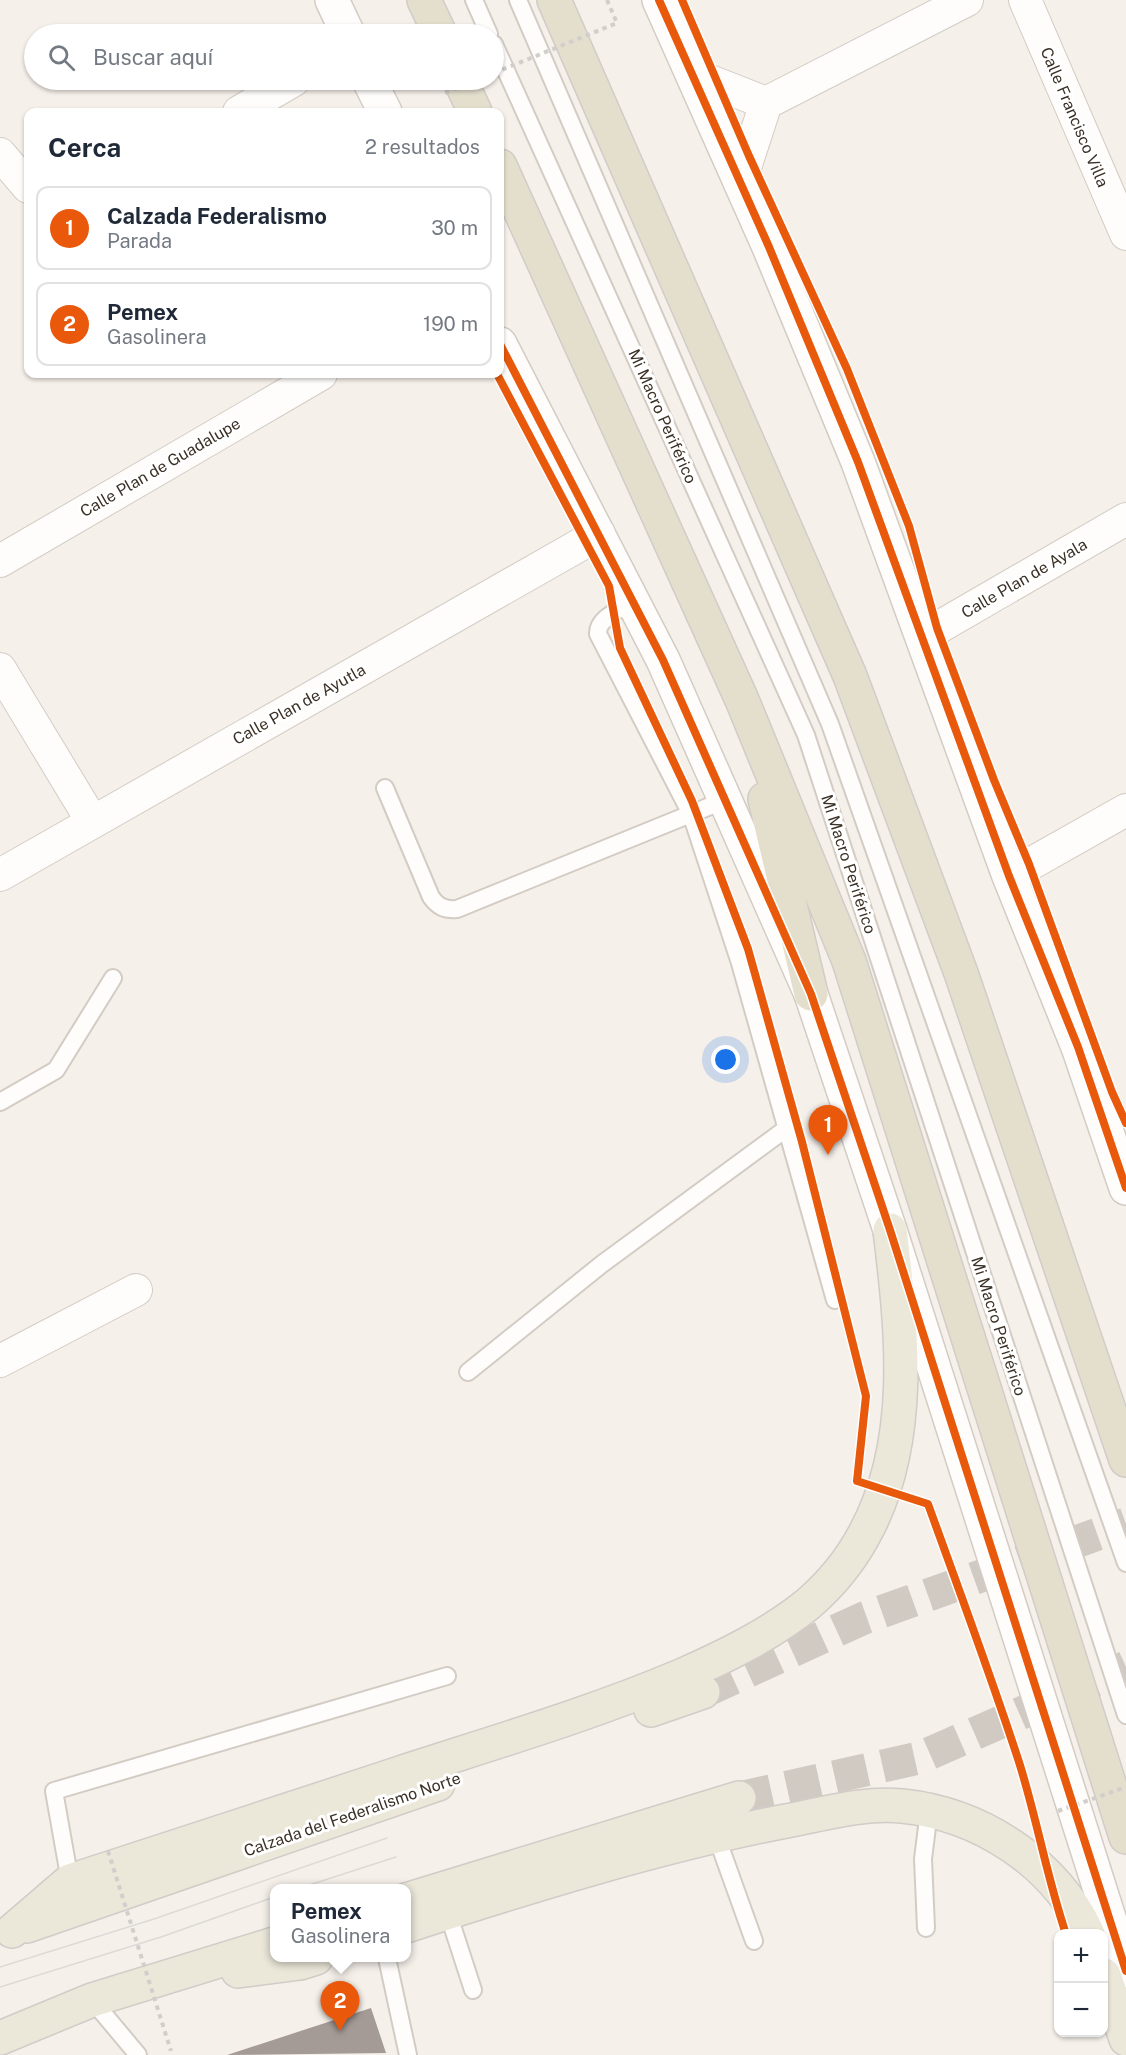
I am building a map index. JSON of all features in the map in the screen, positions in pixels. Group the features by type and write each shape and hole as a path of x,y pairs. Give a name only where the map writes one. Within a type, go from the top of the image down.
{"highway":[{"path":"424,0 435,24"},
{"path":"554,0 850,676 961,973 1126,1460"},
{"path":"456,90 472,108"},
{"path":"504,175 742,700 849,961 1126,1837"},
{"path":"742,700 811,994"}],"main road":[{"path":"6,1933 70,1881 629,1698 742,1646 807,1604 831,1581 865,1534 879,1505 891,1464 899,1411 900,1368 896,1278 890,1230"},
{"name":"Calzada del Federalismo Norte","path":"6,1933 703,1692"},
{"path":"411,1898 739,1798"},
{"path":"411,1924 716,1835 872,1805 903,1806 951,1815 1018,1849 1041,1866 1071,1903 1085,1929"},
{"path":"0,2040 92,2000 270,1945"},
{"path":"155,1981 303,1962"},
{"path":"1106,1983 1126,2039"}],"street":[{"path":"332,0 343,24"},
{"path":"659,0 740,183 858,462 1008,876 1078,1047 1126,1188"},
{"path":"740,183 765,103 967,0"},
{"name":"Calle Francisco Villa","path":"1025,0 1126,234"},
{"path":"692,74 765,103"},
{"path":"246,108 277,90"},
{"path":"374,90 383,108"},
{"path":"0,154 24,182"},
{"path":"504,352 663,660 811,994 890,1230 1126,1971"},
{"name":"Calle Plan de Guadalupe","path":"0,561 314,378"},
{"name":"Calle Plan de Ayala","path":"922,636 1126,519"},
{"name":"Calle Plan de Ayutla","path":"0,875 599,534"},
{"path":"0,669 92,821"},
{"path":"1008,876 1126,810"},
{"path":"0,1361 136,1290"}],"lane":[{"path":"474,0 485,24"},
{"name":"Mi Macro Periférico","path":"519,0 830,724 1126,1563"},
{"name":"Mi Macro Periférico","path":"504,66 806,735 1126,1715"},
{"path":"633,601 602,622 598,627 598,634 691,814 740,963 835,1300"},
{"path":"385,788 431,897 442,908 449,910 457,909 725,800"},
{"path":"0,1102 56,1070 113,978"},
{"path":"468,1372 602,1264 787,1128"},
{"path":"70,1881 54,1791 447,1676"},
{"path":"926,1928 923,1859 928,1811"},
{"path":"716,1835 754,1941"},
{"path":"448,1913 473,1990"},
{"path":"388,1962 408,2055"},
{"path":"92,2000 138,2055"},
{"path":"0,2040 8,2055"}],"path":[{"path":"504,69 617,23 607,0"},
{"path":"1058,1811 1126,1787"},
{"path":"108,1851 171,2051 164,2055"}],"building":[{"path":"371,2008 386,2053 227,2055"}],"tunnel":[{"path":"703,1692 864,1618 1126,1524"},
{"path":"739,1798 919,1758 1126,1667"}],"tram line":[{"path":"0,1967 154,1919 387,1838"},
{"path":"312,1884 396,1857"},
{"path":"0,1987 161,1937 270,1898"}],"cycle path":[{"path":"659,0 769,247 858,462 1009,876 1078,1047 1126,1188"},
{"path":"682,0 749,156 847,369 909,526 937,628 994,780 1029,864 1112,1092 1126,1123"},
{"path":"504,352 663,660 811,994 890,1230 1126,1971"},
{"path":"499,378 609,586 620,648 692,801 748,949 802,1142 866,1396 857,1481 928,1504 1019,1762 1064,1929"}],"place":[{"name":"Calzada Federalismo","path":"828,1155"},
{"name":"Pemex","path":"340,2031"}]}
